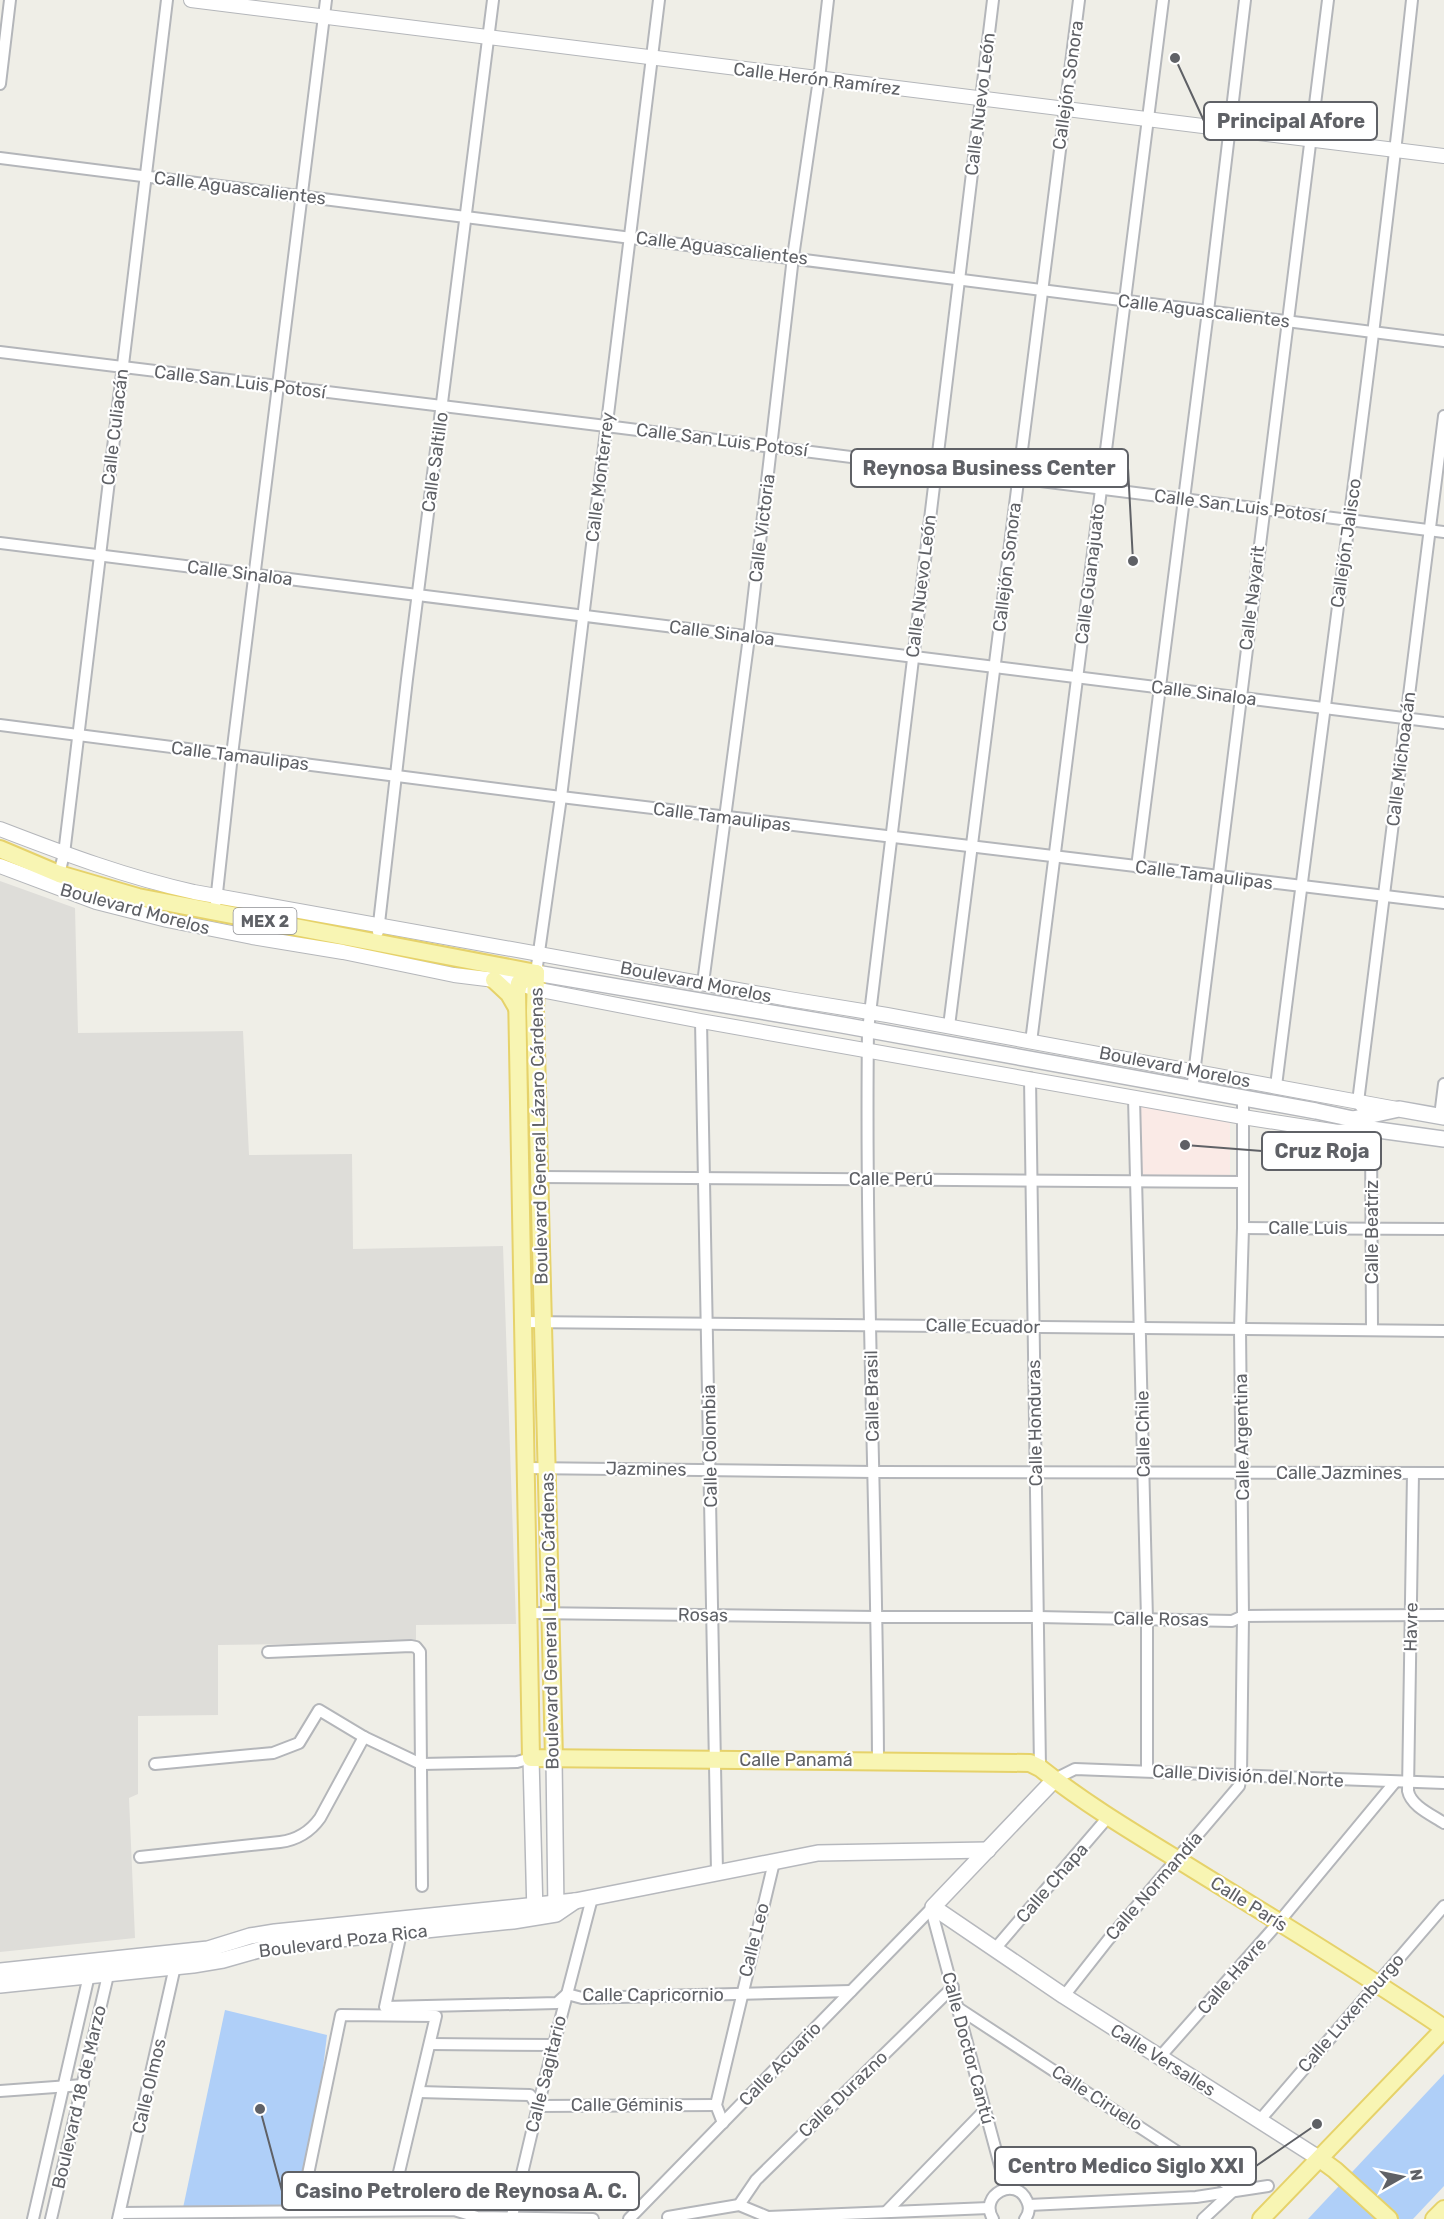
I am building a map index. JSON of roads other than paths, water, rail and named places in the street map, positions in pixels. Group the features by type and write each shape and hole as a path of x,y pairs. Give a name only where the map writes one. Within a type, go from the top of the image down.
{"main road":[{"name":"Boulevard Morelos","path":"0,849 59,874 98,894 216,903 344,944 377,943 536,981 868,1030 1243,1099 1444,1139"},
{"path":"494,980 509,994 517,1008"},
{"name":"Boulevard General Lázaro Cárdenas","path":"531,1758 517,1008 519,983 536,981 556,1908"},
{"name":"Boulevard Morelos","path":"1364,1122 1399,1109 1442,1116"},
{"path":"519,1130 528,1131 530,1134 534,1165 540,1174"},
{"path":"531,1758 535,1911"},
{"name":"Calle Panamá","path":"531,1758 1018,1762 1040,1767 1055,1779"},
{"name":"Calle París","path":"1055,1779 1178,1860 1377,1982 1444,2029"},
{"name":"Calle Acuario","path":"932,1908 1055,1779"},
{"name":"Boulevard Poza Rica","path":"176,1959 211,1962 273,1946 401,1933 556,1908 575,1901 818,1853 988,1850"},
{"name":"Calle Versalles","path":"932,1908 1327,2165 1389,2219"},
{"name":"Boulevard Poza Rica","path":"0,1971 108,1968 176,1959 250,1936 275,1932 535,1911"},
{"name":"Boulevard Poza Rica","path":"0,1985 91,1969"},
{"path":"1274,2219 1327,2165 1444,2029"},
{"path":"1261,2219 1327,2165"},
{"path":"1434,2219 1444,2209"}],"street":[{"path":"0,84 10,0"},
{"name":"Calle Culiacán","path":"59,874 64,854 167,0"},
{"name":"Calle Herón Ramírez","path":"191,0 488,39 1444,156"},
{"path":"216,903 231,755 326,0"},
{"name":"Calle Saltillo","path":"377,943 493,0"},
{"name":"Calle Monterrey","path":"536,981 561,797 659,0"},
{"name":"Calle Victoria","path":"703,983 750,637 794,257 828,0"},
{"name":"Calle Nuevo León","path":"868,1030 993,0"},
{"name":"Callejón Sonora","path":"949,1026 1040,290 1079,0"},
{"name":"Calle Guanajuato","path":"1031,1041 1162,0"},
{"path":"1137,867 1209,311 1245,0"},
{"name":"Calle Nayarit","path":"1192,1090 1328,0"},
{"name":"Callejón Jalisco","path":"1276,1086 1374,331 1412,0"},
{"name":"Calle Aguascalientes","path":"0,158 1444,341"},
{"name":"Calle San Luis Potosí","path":"0,352 772,446 1444,532"},
{"name":"Calle Michoacán","path":"1358,1102 1444,416"},
{"name":"Calle Sinaloa","path":"0,543 1444,723"},
{"name":"Calle Tamaulipas","path":"0,725 561,797 1444,903"},
{"name":"Boulevard Morelos","path":"0,829 64,854 216,903 379,924 1399,1109"},
{"name":"Boulevard Morelos","path":"0,866 209,929 344,944 454,975 519,983"},
{"name":"Boulevard Morelos","path":"536,981 701,1021 1134,1098 1338,1132 1364,1122"},
{"name":"Calle Colombia","path":"701,1021 717,1872"},
{"name":"Calle Brasil","path":"868,1030 868,1179 878,1761"},
{"name":"Calle Honduras","path":"1030,1078 1040,1767"},
{"path":"1442,1116 1444,1084"},
{"name":"Calle Chile","path":"1134,1098 1147,1619 1147,1771"},
{"name":"Calle Argentina","path":"1241,1775 1244,1616 1240,1329 1243,1099"},
{"name":"Calle Beatriz","path":"1358,1102 1364,1122 1372,1228 1372,1330"},
{"name":"Calle Perú","path":"540,1174 704,1178 1243,1182"},
{"name":"Calle Luis","path":"1243,1228 1444,1229"},
{"name":"Calle Ecuador","path":"523,1322 1444,1331"},
{"name":"Jazmines","path":"526,1468 874,1472"},
{"name":"Calle Jazmines","path":"874,1472 1444,1473"},
{"name":"Havre","path":"1409,1782 1413,1473"},
{"name":"Rosas","path":"529,1613 877,1617"},
{"name":"Calle Rosas","path":"877,1617 1038,1617 1232,1621 1244,1616 1444,1615"},
{"path":"268,1652 416,1647 420,1652 422,1886"},
{"path":"155,1764 273,1753 299,1743 319,1710 364,1737 421,1764 517,1762 531,1758"},
{"path":"140,1857 280,1842 302,1834 320,1818 364,1737"},
{"name":"Calle División del Norte","path":"1055,1779 1075,1769 1444,1783"},
{"name":"Calle Normandía","path":"1064,1996 1108,1940 1239,1786 1241,1775"},
{"name":"Calle Havre","path":"1160,2058 1279,1923 1395,1782"},
{"path":"1409,1782 1410,1798 1444,1823"},
{"name":"Calle Chapa","path":"994,1950 1109,1816"},
{"name":"Calle Leo","path":"716,2105 774,1862"},
{"name":"Calle Sagitario","path":"512,2216 592,1898"},
{"name":"Calle Luxemburgo","path":"1259,2121 1444,1906"},
{"name":"Calle Doctor Cantú","path":"932,1908 1006,2188"},
{"name":"Calle Acuario","path":"629,2219 932,1908"},
{"name":"Calle Capricornio","path":"401,1933 385,2007 556,2002 567,1994 582,1998 851,1991"},
{"name":"Calle Olmos","path":"119,2216 176,1959"},
{"name":"Boulevard 18 de Marzo","path":"51,2219 108,1968"},
{"name":"Boulevard 18 de Marzo","path":"33,2219 91,1969"},
{"name":"Calle Durazno","path":"739,2205 756,2180 952,1987"},
{"name":"Calle Ciruelo","path":"958,2008 1231,2187 1233,2192"},
{"path":"341,2015 435,2016 430,2044 396,2185 306,2184 341,2015"},
{"path":"430,2044 554,2045"},
{"path":"0,2091 83,2085"},
{"path":"419,2092 530,2095 538,2106"},
{"path":"716,2105 723,2123"},
{"name":"Calle Géminis","path":"538,2106 716,2105"},
{"path":"886,2211 984,2111"},
{"path":"1029,2205 1196,2197 1268,2186"},
{"path":"668,2217 739,2205 769,2218 886,2211 991,2214 995,2194 1006,2188 1014,2188 1022,2192 1029,2205 1025,2219"},
{"path":"1203,2219 1233,2192"},
{"path":"119,2216 407,2214 454,2210 477,2217 593,2219"}],"water":[{"path":"225,2010 327,2035 322,2077 297,2210 183,2208"},
{"path":"1444,2074 1444,2186 1413,2219 1308,2219"}],"place":[{"name":"Principal Afore","path":"1175,58"},
{"name":"Reynosa Business Center","path":"1133,561"},
{"name":"Cruz Roja","path":"1185,1145"},
{"name":"Casino Petrolero de Reynosa A. C.","path":"260,2109"},
{"name":"Centro Medico Siglo XXI","path":"1317,2124"}]}
